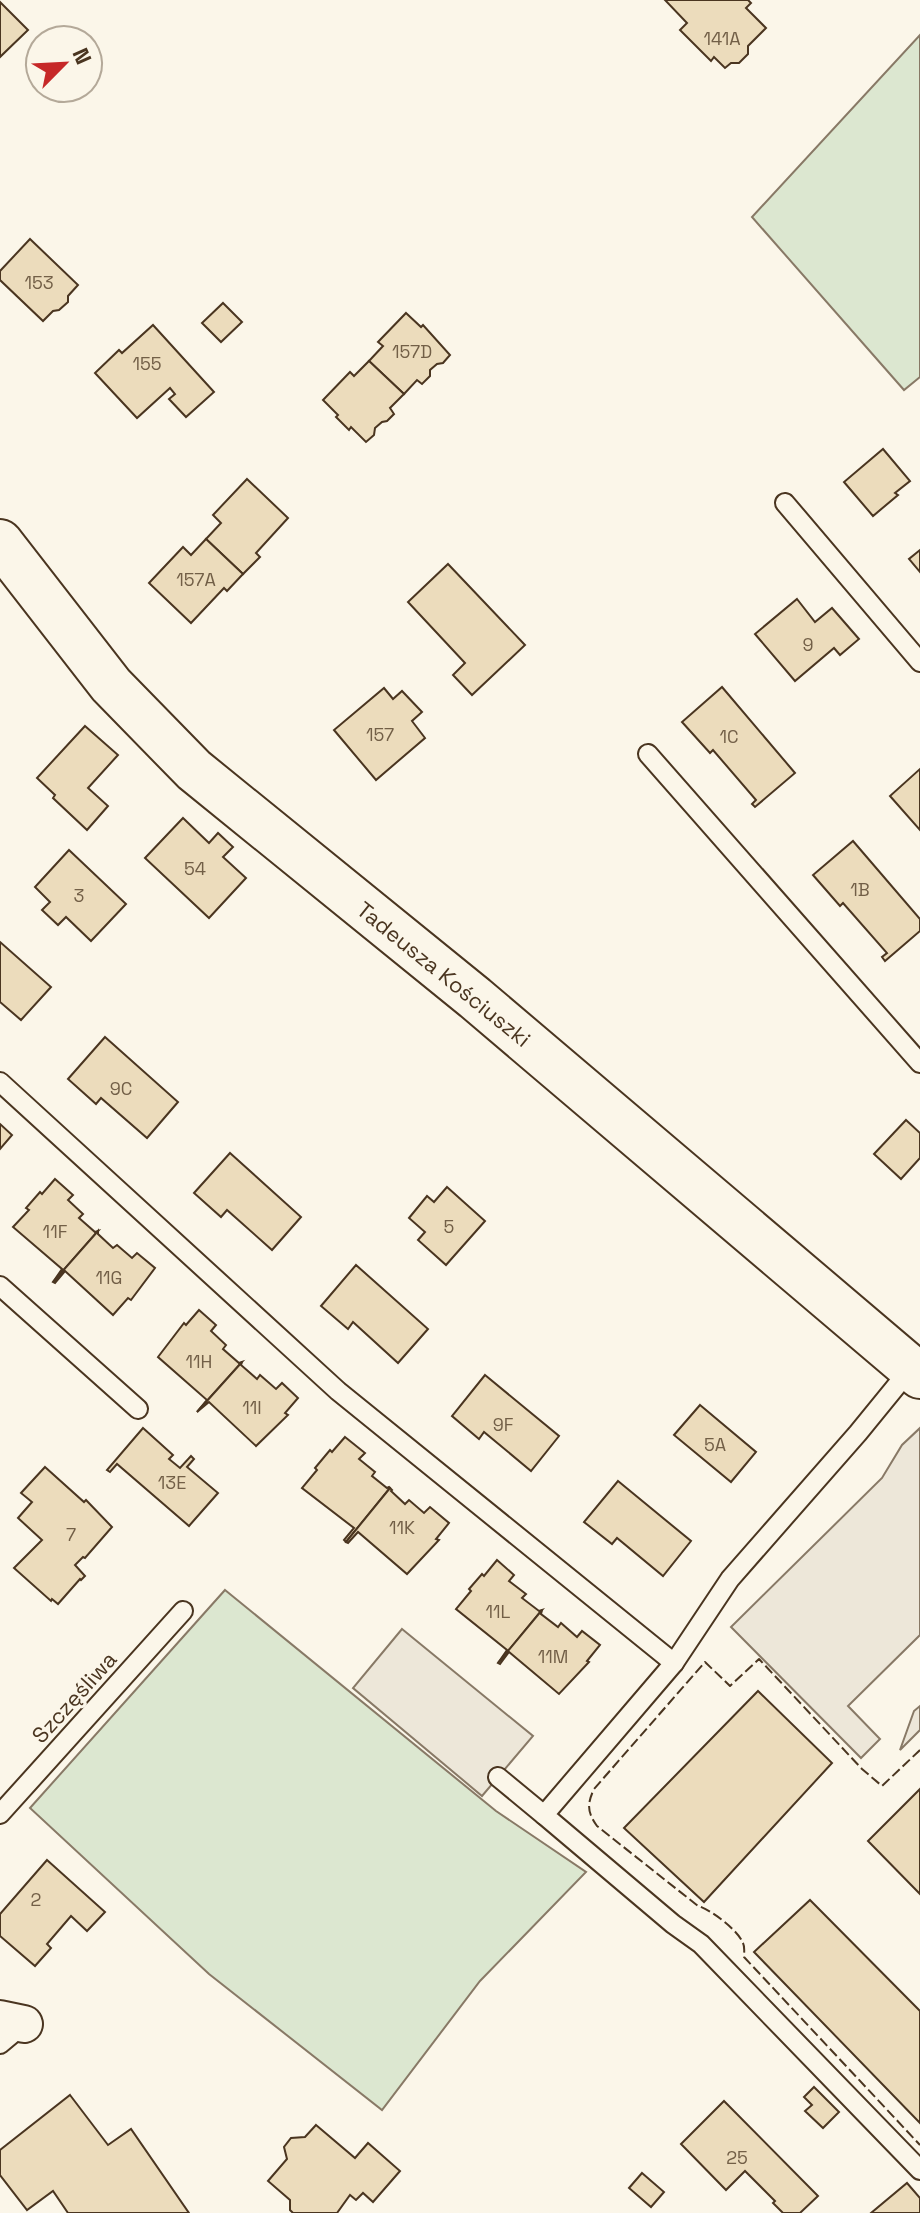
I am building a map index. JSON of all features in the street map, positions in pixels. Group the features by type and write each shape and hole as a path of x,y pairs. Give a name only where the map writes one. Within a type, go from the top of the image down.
{"street":[{"name":"Tadeusza Kościuszki","path":"0,542 111,685 194,770 475,998 916,1372"}],"lane":[{"path":"785,503 920,662"},
{"path":"648,754 920,1063"},
{"path":"0,1082 338,1391 674,1663"},
{"path":"0,1286 138,1409"},
{"path":"544,1815 674,1663 730,1579 916,1372"},
{"name":"Szczęśliwa","path":"0,1814 183,1611"},
{"path":"498,1777 701,1944 920,2170"}],"green space":[{"path":"920,35 920,377 904,390 752,217"},
{"path":"225,1590 496,1811 586,1872 480,1981 382,2110 209,1974 30,1808"}],"shaded area":[{"path":"920,1428 920,1635 848,1706 880,1739 861,1758 731,1627 882,1478 902,1445"},
{"path":"402,1629 533,1736 482,1796 353,1688"},
{"path":"920,1706 920,1730 900,1750 914,1711"}],"building":[{"path":"665,0 748,0 751,3 746,8 766,28 748,46 748,54 739,63 731,63 725,68 714,57 711,61 680,30 687,23"},
{"path":"0,2 24,26 24,34 0,57"},
{"path":"30,239 78,285 68,296 68,302 43,321 0,280 0,271"},
{"path":"223,303 242,322 221,342 202,323"},
{"path":"406,313 421,327 423,325 450,355 430,370 430,376 422,384 417,380 404,394 369,361 383,346 378,342"},
{"path":"153,325 214,392 186,417 169,399 175,394 170,388 137,418 95,373 119,350 122,353"},
{"path":"369,361 404,394 390,408 394,414 375,428 374,435 366,442 351,427 349,430 323,400 350,372 354,376"},
{"path":"883,449 910,481 873,516 844,482"},
{"path":"247,479 288,518 256,553 260,557 243,574 206,539 221,523 213,515"},
{"path":"206,539 243,574 227,591 224,588 191,623 149,583 183,547 191,555"},
{"path":"920,550 920,572 909,559"},
{"path":"448,564 525,645 472,695 453,675 465,663 408,602"},
{"path":"797,599 815,622 832,608 859,639 840,655 834,648 795,681 755,634"},
{"path":"722,687 795,773 755,807 752,804 756,800 713,750 710,753 682,722"},
{"path":"384,688 393,699 402,691 422,712 412,721 425,738 376,780 334,730"},
{"path":"85,726 118,755 88,788 108,806 87,830 37,778"},
{"path":"920,769 920,830 890,796"},
{"path":"183,818 209,843 218,833 233,847 223,857 246,878 209,918 145,858"},
{"path":"853,841 920,919 920,931 885,961 882,957 887,953 843,903 840,906 813,875"},
{"path":"69,850 126,904 91,941 66,917 58,925 42,910 50,902 35,887"},
{"path":"0,942 51,987 21,1020 0,1002"},
{"path":"105,1037 178,1102 147,1138 101,1098 96,1104 68,1079"},
{"path":"906,1120 920,1133 920,1158 901,1179 874,1154"},
{"path":"0,1124 12,1135 0,1149"},
{"path":"230,1153 301,1217 272,1250 227,1210 221,1217 194,1193"},
{"path":"55,1179 73,1195 68,1200 83,1214 79,1218 95,1232 98,1231 53,1282 62,1269 13,1227 40,1192 42,1194"},
{"path":"447,1187 485,1221 446,1265 418,1240 425,1232 409,1218 427,1196 434,1202"},
{"path":"98,1231 113,1248 117,1245 132,1258 137,1253 155,1268 131,1300 128,1298 113,1315 65,1271 53,1282"},
{"path":"356,1265 428,1329 398,1363 353,1322 348,1329 321,1306"},
{"path":"199,1310 216,1325 211,1331 226,1345 223,1349 239,1363 242,1362 197,1412 207,1400 158,1357 184,1323 186,1325"},
{"path":"242,1362 241,1365 257,1379 260,1375 276,1389 282,1383 298,1398 285,1413 288,1415 256,1446 209,1402 197,1412"},
{"path":"485,1375 559,1436 531,1471 484,1432 479,1439 452,1416"},
{"path":"700,1405 756,1452 731,1482 674,1435"},
{"path":"143,1428 173,1455 169,1459 180,1468 191,1456 194,1459 187,1467 218,1493 189,1526 117,1464 110,1472 107,1470"},
{"path":"345,1437 365,1453 359,1459 375,1472 372,1476 390,1488 346,1542 344,1540 354,1528 302,1488 330,1450 332,1452"},
{"path":"45,1467 84,1502 86,1500 112,1527 75,1565 85,1576 58,1604 14,1568 42,1540 18,1518 32,1502 21,1493"},
{"path":"618,1481 691,1541 663,1576 617,1538 612,1544 584,1522"},
{"path":"390,1488 405,1504 409,1500 424,1513 430,1507 449,1523 436,1539 439,1540 407,1574 358,1532 346,1542"},
{"path":"497,1560 514,1575 509,1581 526,1594 522,1598 539,1611 542,1610 498,1663 507,1650 456,1609 471,1591 469,1589"},
{"path":"542,1610 541,1614 558,1627 561,1623 577,1637 582,1631 600,1645 589,1662 559,1694 509,1652 498,1663"},
{"path":"758,1691 832,1763 704,1902 624,1828"},
{"path":"920,1789 920,1894 868,1841"},
{"path":"47,1860 105,1912 87,1931 71,1916 47,1944 51,1948 35,1966 0,1936 0,1914"},
{"path":"810,1900 920,2011 920,2123 754,1952"},
{"path":"814,2087 839,2112 823,2128 805,2111 812,2105 804,2097"},
{"path":"70,2095 108,2145 131,2129 189,2213 68,2213 53,2191 27,2210 0,2175 0,2150"},
{"path":"724,2101 818,2196 800,2213 783,2213 745,2171 726,2190 681,2144"},
{"path":"316,2125 355,2158 368,2143 400,2171 373,2202 363,2193 356,2200 350,2195 337,2213 293,2213 290,2200 268,2181 287,2159 284,2147 291,2138 305,2137"},
{"path":"642,2173 664,2192 651,2207 629,2188"},
{"path":"907,2183 920,2198 920,2213 871,2213"}],"fence":[{"path":"920,1750 882,1786 862,1769 759,1659 730,1686 705,1662 594,1789 589,1808 597,1826 736,1932 744,1945 744,1957 920,2145"}]}
